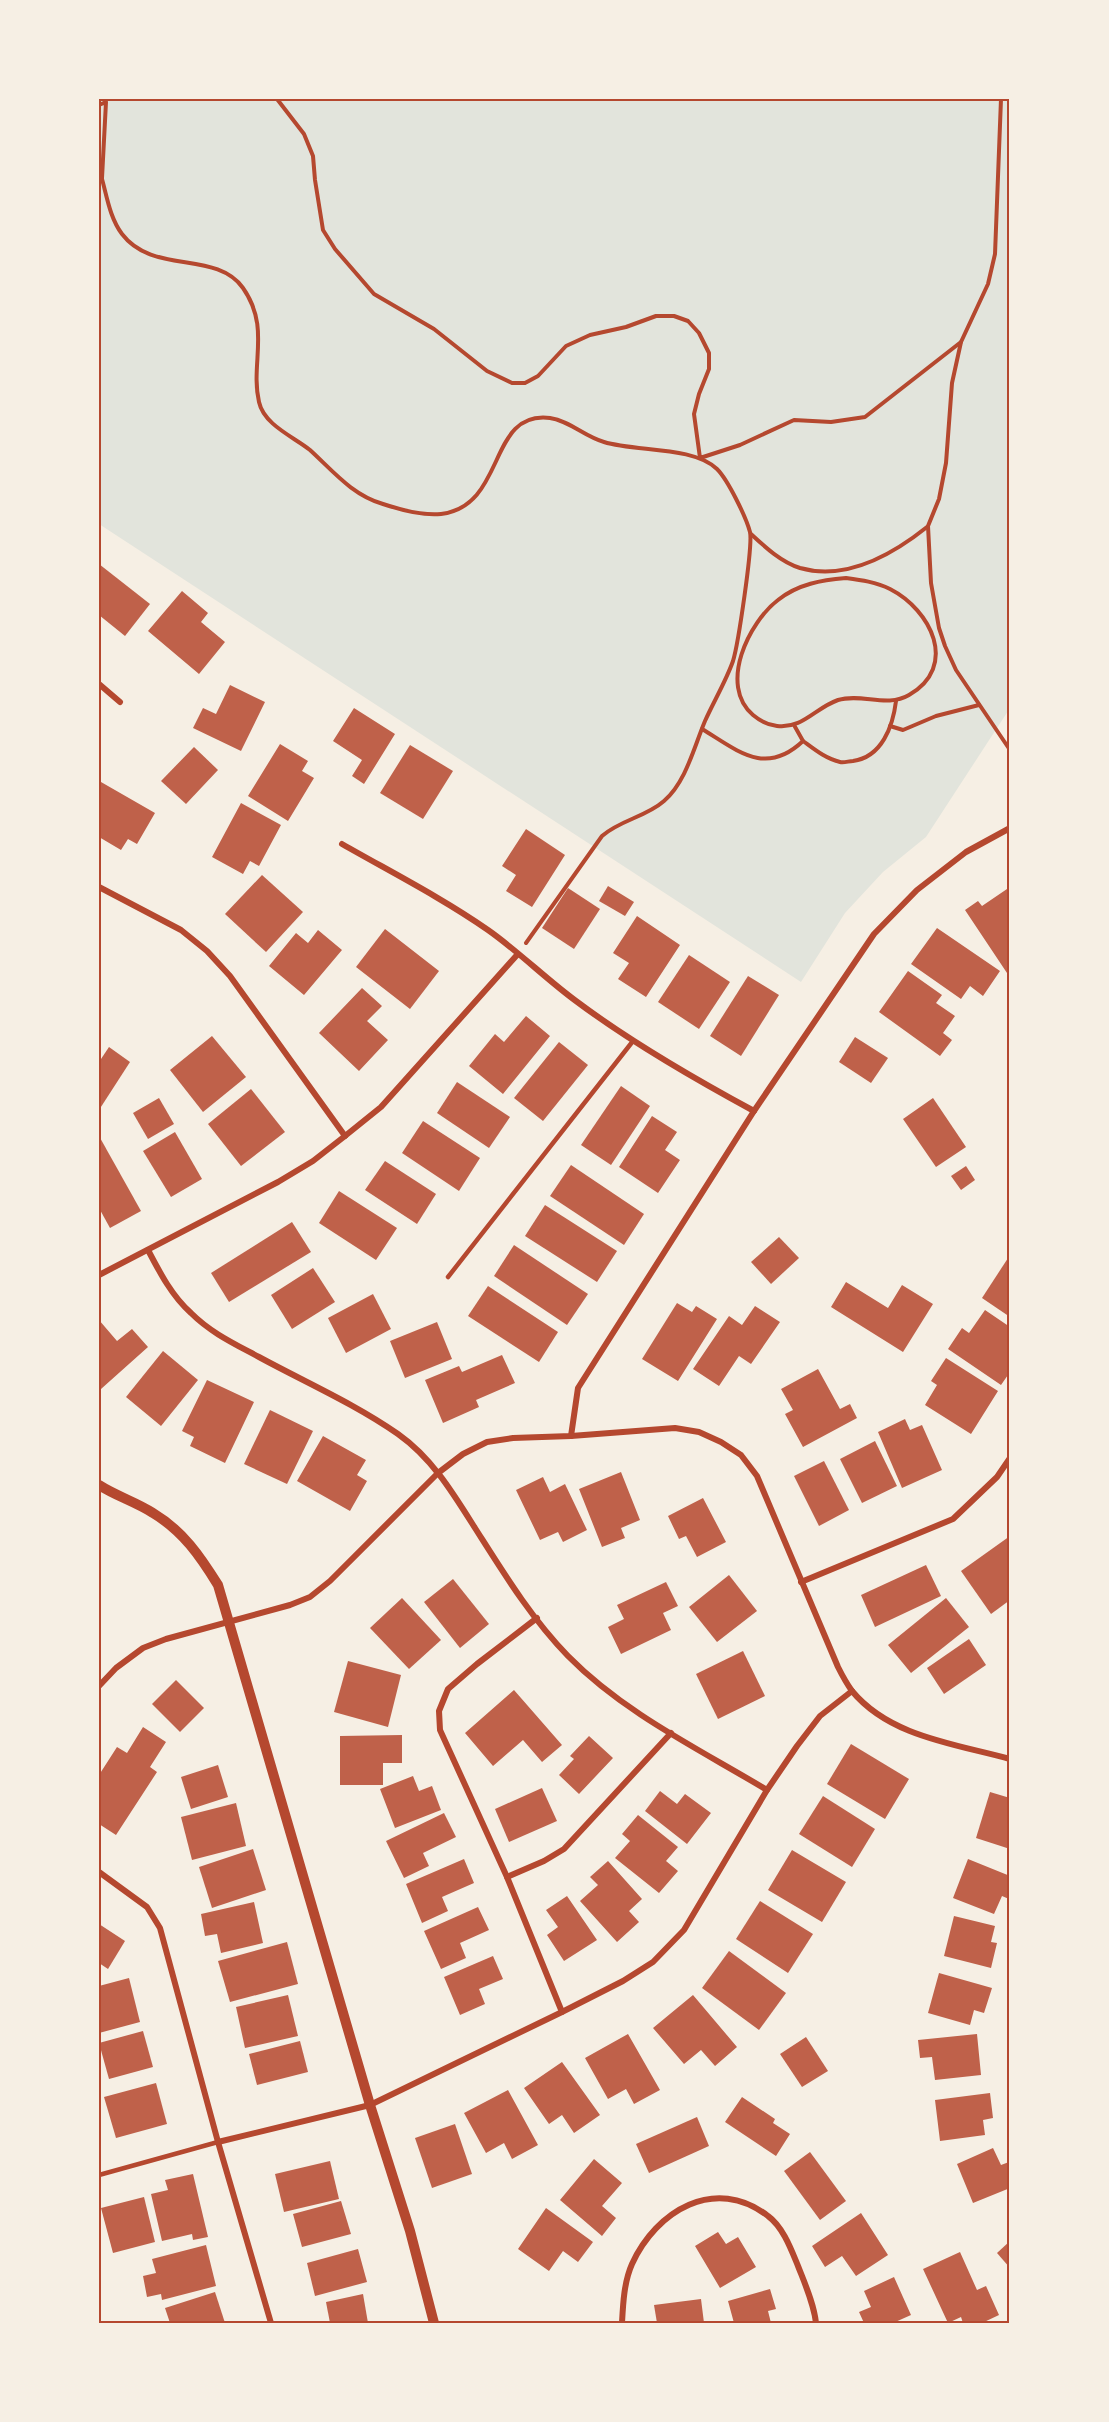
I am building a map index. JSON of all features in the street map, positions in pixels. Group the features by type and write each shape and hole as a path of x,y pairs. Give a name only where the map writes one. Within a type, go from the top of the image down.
{"street":[{"path":"99,684 120,702"},
{"path":"571,1436 578,1388 754,1111 874,933 917,890 966,852 1010,828"},
{"path":"342,844 452,907 489,931 576,1002 633,1041 754,1111"},
{"path":"99,887 181,930 207,951 230,976 345,1136"},
{"path":"99,1275 278,1182 313,1161 381,1107 517,955"},
{"path":"148,1250 161,1275 177,1298 191,1314 220,1337 376,1420 418,1450 438,1473 517,1593 567,1656 635,1712 766,1790"},
{"path":"99,1686 116,1668 143,1648 166,1639 290,1605 310,1597 330,1581 438,1473 463,1454 487,1442 513,1438 675,1428 699,1432 721,1442 741,1455 757,1476 838,1667 852,1690 875,1712 907,1731 1010,1759"},
{"path":"801,1582 953,1519 991,1483 1010,1458"},
{"path":"99,1485 153,1512 181,1532 200,1555 218,1585 370,2104 410,2231 435,2323"},
{"path":"537,1618 448,1689 439,1711 440,1730 507,1877 562,2013"},
{"path":"218,2142 370,2104 562,2013 622,1982 653,1962 684,1930 766,1790 820,1716 852,1690"},
{"path":"507,1877 544,1862 564,1849 671,1733"},
{"path":"99,1872 147,1907 160,1928 218,2142 271,2323"},
{"path":"622,2323 631,2266 649,2235 678,2209 707,2198 741,2200 770,2217 786,2239 804,2281 816,2323"}],"lane":[{"path":"448,1277 633,1041"},
{"path":"99,2175 218,2142"}],"path":[{"path":"277,99 304,134 314,156 315,180 323,230 335,249 374,294 434,329 487,371 512,383 525,383 538,376 566,346 590,335 626,327 656,316 674,316 687,321 699,333 709,352 709,369 694,414 700,458"},
{"path":"107,100 101,177 113,218 123,235 137,247 153,255 185,264 209,266 226,273 240,284 250,299 256,318 260,349 257,386 259,405 265,416 355,490 379,503 415,513 440,514 458,509 472,500 485,484 495,468 501,447 510,432 532,420 550,418 570,425 598,441 625,448 678,453 700,458 716,468 728,483 751,534 779,558 799,568 834,572 872,561 907,543 927,526 939,499 946,463 952,383 961,342 988,284 995,254 1001,99"},
{"path":"99,105 107,100"},
{"path":"700,458 740,445 794,420 831,422 865,417 961,342"},
{"path":"927,526 931,583 939,628 945,646 956,670 1010,750"},
{"path":"517,955 602,836 612,827 664,801 679,783 733,660 744,597 751,534"},
{"path":"834,572 836,579"},
{"path":"836,579 863,580 879,585 897,594 921,614 935,640 936,661 928,679 916,691 896,701 844,698 827,705 804,722 776,726 767,723 747,710 738,689 740,661 756,624 779,599 809,584 836,579"},
{"path":"935,640 945,646"},
{"path":"733,660 740,661"},
{"path":"794,725 803,741 818,752 841,762 861,760 876,752 890,726 896,701"},
{"path":"890,726 903,730 936,716 979,705"},
{"path":"702,729 743,755 761,759 786,754 803,741"}],"shaded area":[{"path":"99,99 1010,99 1010,708 926,837 883,872 845,913 801,982 99,524"}],"building":[{"path":"99,564 150,604 125,636 99,615"},
{"path":"182,591 208,613 201,622 225,642 199,674 148,631"},
{"path":"230,685 265,702 241,751 193,728 203,708 216,714"},
{"path":"354,708 395,734 364,784 352,776 362,760 333,741"},
{"path":"280,744 308,761 302,771 314,778 288,821 248,796"},
{"path":"410,745 453,771 423,819 380,793"},
{"path":"194,747 218,770 186,804 161,781"},
{"path":"101,782 155,813 137,844 128,839 121,850 99,837 99,785"},
{"path":"241,803 281,825 259,866 250,861 243,874 212,857"},
{"path":"526,829 565,855 532,907 506,891 516,875 502,866"},
{"path":"262,875 303,912 266,952 225,914"},
{"path":"608,886 634,902 625,916 599,901"},
{"path":"568,888 600,909 574,949 542,928"},
{"path":"1007,889 1010,893 1010,971 1007,973 965,910 978,901 982,906"},
{"path":"637,916 680,945 646,997 618,979 629,963 613,953"},
{"path":"937,928 1000,971 983,996 970,986 961,999 911,964"},
{"path":"385,929 439,971 410,1009 356,967"},
{"path":"318,930 342,950 304,995 269,966 296,933 308,943"},
{"path":"689,955 730,982 699,1029 658,1002"},
{"path":"908,971 942,995 936,1003 955,1016 943,1033 952,1040 940,1056 879,1012"},
{"path":"748,976 779,995 741,1056 710,1036"},
{"path":"362,988 382,1006 367,1021 388,1040 359,1071 319,1033"},
{"path":"526,1016 550,1036 503,1094 469,1066 495,1034 504,1042"},
{"path":"212,1036 246,1077 203,1112 170,1070"},
{"path":"855,1037 888,1058 871,1083 839,1062"},
{"path":"559,1042 588,1065 543,1121 514,1098"},
{"path":"109,1047 130,1062 99,1110 99,1062"},
{"path":"457,1082 510,1117 489,1148 437,1113"},
{"path":"621,1086 650,1106 611,1165 581,1145"},
{"path":"251,1089 285,1132 241,1166 208,1124"},
{"path":"159,1098 174,1124 148,1139 133,1113"},
{"path":"933,1098 966,1147 936,1167 903,1119"},
{"path":"652,1116 677,1132 665,1150 680,1160 658,1193 619,1167"},
{"path":"423,1121 480,1158 459,1191 402,1153"},
{"path":"175,1132 202,1179 171,1197 143,1151"},
{"path":"99,1136 141,1211 110,1228 99,1208"},
{"path":"385,1161 436,1194 417,1224 365,1190"},
{"path":"571,1165 644,1214 624,1245 550,1196"},
{"path":"966,1166 975,1180 961,1190 951,1176"},
{"path":"339,1191 397,1228 376,1260 319,1223"},
{"path":"545,1205 617,1251 597,1282 525,1236"},
{"path":"292,1222 311,1252 229,1302 211,1273"},
{"path":"779,1237 799,1258 771,1284 751,1262"},
{"path":"514,1245 588,1294 567,1325 494,1276"},
{"path":"1010,1255 1010,1317 982,1298"},
{"path":"313,1268 335,1302 292,1329 271,1295"},
{"path":"846,1282 888,1308 902,1285 933,1304 903,1352 831,1307"},
{"path":"488,1286 558,1332 539,1362 468,1316"},
{"path":"373,1294 391,1329 346,1353 328,1318"},
{"path":"677,1303 692,1312 696,1306 717,1319 678,1381 642,1359"},
{"path":"755,1306 780,1322 751,1364 739,1356 719,1386 693,1369 729,1316 742,1325"},
{"path":"985,1310 1010,1327 1010,1372 1001,1385 948,1349 962,1328 969,1333"},
{"path":"99,1320 117,1341 132,1329 148,1347 101,1389 99,1386"},
{"path":"437,1322 452,1359 405,1378 390,1341"},
{"path":"163,1351 198,1380 161,1426 126,1397"},
{"path":"502,1355 515,1383 476,1400 479,1407 443,1423 425,1380 459,1366 462,1372"},
{"path":"946,1358 998,1391 971,1434 925,1405 937,1385 931,1381"},
{"path":"818,1369 840,1409 850,1404 857,1418 803,1447 785,1414 793,1410 781,1389"},
{"path":"207,1380 254,1402 225,1463 190,1446 194,1437 182,1431"},
{"path":"270,1410 313,1431 287,1484 244,1464"},
{"path":"905,1419 910,1430 922,1425 942,1470 902,1488 878,1432"},
{"path":"323,1436 366,1460 357,1475 367,1481 350,1511 297,1481"},
{"path":"875,1441 897,1486 862,1503 840,1459"},
{"path":"824,1461 849,1510 819,1526 794,1476"},
{"path":"621,1472 640,1520 621,1528 625,1538 602,1547 579,1489"},
{"path":"543,1477 550,1492 565,1484 587,1530 563,1542 558,1532 540,1540 516,1490"},
{"path":"703,1498 726,1542 697,1557 686,1536 679,1539 668,1516"},
{"path":"1010,1536 1010,1600 991,1614 961,1571"},
{"path":"926,1565 941,1596 875,1627 861,1595"},
{"path":"729,1575 757,1611 717,1642 689,1607"},
{"path":"453,1579 489,1624 460,1648 424,1602"},
{"path":"666,1582 678,1606 663,1613 671,1630 621,1654 608,1627 624,1619 617,1605"},
{"path":"402,1598 441,1640 409,1669 370,1628"},
{"path":"946,1598 969,1627 911,1673 888,1645"},
{"path":"969,1639 986,1665 944,1694 927,1668"},
{"path":"743,1651 765,1696 718,1719 696,1674"},
{"path":"348,1661 401,1675 388,1727 334,1712"},
{"path":"176,1680 204,1708 180,1732 152,1704"},
{"path":"514,1690 562,1745 542,1762 523,1740 493,1766 465,1733"},
{"path":"143,1727 166,1742 150,1767 157,1772 116,1835 99,1824 99,1775 117,1747 127,1753"},
{"path":"402,1735 402,1763 383,1763 383,1785 340,1785 340,1736"},
{"path":"589,1736 613,1758 579,1794 559,1775 574,1759 570,1756"},
{"path":"851,1744 909,1779 885,1819 827,1784"},
{"path":"218,1765 228,1797 191,1809 181,1777"},
{"path":"413,1776 419,1791 432,1786 441,1810 395,1828 380,1789"},
{"path":"542,1788 557,1821 509,1842 495,1809"},
{"path":"660,1791 677,1804 685,1794 711,1813 687,1844 645,1811"},
{"path":"990,1792 1010,1798 1010,1849 976,1838"},
{"path":"823,1796 875,1829 852,1867 799,1834"},
{"path":"236,1803 246,1846 192,1860 181,1817"},
{"path":"444,1813 456,1837 423,1853 429,1866 404,1878 386,1841"},
{"path":"638,1815 678,1847 666,1861 678,1871 659,1893 615,1858 630,1841 622,1834"},
{"path":"253,1849 266,1890 212,1908 199,1867"},
{"path":"792,1850 846,1882 822,1922 768,1890"},
{"path":"464,1859 474,1883 442,1897 448,1911 422,1923 406,1884"},
{"path":"968,1859 1010,1876 1009,1899 1002,1896 994,1914 953,1898"},
{"path":"608,1861 642,1899 629,1911 639,1922 617,1942 580,1901 598,1885 590,1877"},
{"path":"567,1896 597,1940 564,1961 547,1935 558,1927 546,1910"},
{"path":"760,1901 813,1934 788,1973 736,1939"},
{"path":"254,1902 263,1943 221,1953 217,1934 205,1936 201,1914"},
{"path":"478,1907 489,1930 460,1943 466,1958 441,1969 424,1931"},
{"path":"954,1916 995,1926 991,1942 997,1943 991,1968 944,1956"},
{"path":"99,1924 125,1941 108,1969 99,1963"},
{"path":"287,1942 298,1984 230,2002 218,1961"},
{"path":"729,1951 786,1993 759,2030 702,1988"},
{"path":"493,1956 503,1979 479,1989 485,2004 460,2015 444,1977"},
{"path":"939,1973 992,1988 984,2013 974,2010 970,2025 928,2013"},
{"path":"129,1978 140,2022 99,2033 99,1986"},
{"path":"288,1995 298,2036 245,2048 236,2007"},
{"path":"693,1995 737,2047 715,2066 701,2050 684,2064 653,2028"},
{"path":"143,2031 153,2067 109,2079 99,2043"},
{"path":"628,2034 660,2090 634,2104 626,2089 608,2099 585,2058"},
{"path":"977,2034 981,2075 935,2080 932,2057 920,2058 918,2040"},
{"path":"806,2037 828,2071 802,2087 780,2054"},
{"path":"300,2041 308,2072 257,2085 249,2054"},
{"path":"562,2062 600,2115 574,2133 562,2115 549,2124 524,2088"},
{"path":"156,2083 167,2124 116,2138 104,2097"},
{"path":"508,2090 538,2145 512,2159 504,2143 486,2153 464,2113"},
{"path":"990,2093 993,2118 983,2120 985,2135 940,2141 935,2100"},
{"path":"742,2097 775,2119 773,2123 790,2134 776,2156 725,2122"},
{"path":"697,2117 709,2146 649,2173 636,2144"},
{"path":"455,2124 472,2174 432,2188 415,2138"},
{"path":"993,2148 1001,2165 1009,2162 1010,2188 973,2203 957,2164"},
{"path":"810,2152 846,2201 820,2220 784,2171"},
{"path":"594,2159 622,2183 602,2206 616,2218 602,2236 560,2200"},
{"path":"330,2161 339,2199 284,2212 275,2174"},
{"path":"193,2174 208,2237 193,2240 192,2234 162,2241 151,2194 168,2190 165,2180"},
{"path":"144,2197 155,2242 113,2253 101,2208"},
{"path":"341,2201 351,2234 302,2247 293,2214"},
{"path":"546,2208 593,2242 578,2262 563,2251 549,2271 518,2249"},
{"path":"861,2213 888,2255 856,2276 842,2256 825,2267 812,2246"},
{"path":"718,2232 726,2244 738,2237 756,2267 720,2288 695,2246"},
{"path":"1010,2241 1010,2268 997,2253"},
{"path":"206,2245 216,2286 162,2300 161,2294 147,2297 143,2276 156,2273 152,2259"},
{"path":"358,2249 367,2282 315,2296 307,2263"},
{"path":"960,2252 977,2290 986,2286 999,2315 982,2323 963,2323 961,2317 948,2323 923,2269"},
{"path":"894,2277 911,2315 893,2323 864,2323 859,2312 871,2307 864,2291"},
{"path":"770,2289 776,2309 768,2311 771,2323 734,2323 728,2301"},
{"path":"215,2292 225,2323 170,2323 165,2308"},
{"path":"363,2294 368,2323 330,2323 326,2302"},
{"path":"701,2299 704,2323 657,2323 654,2305"}]}
